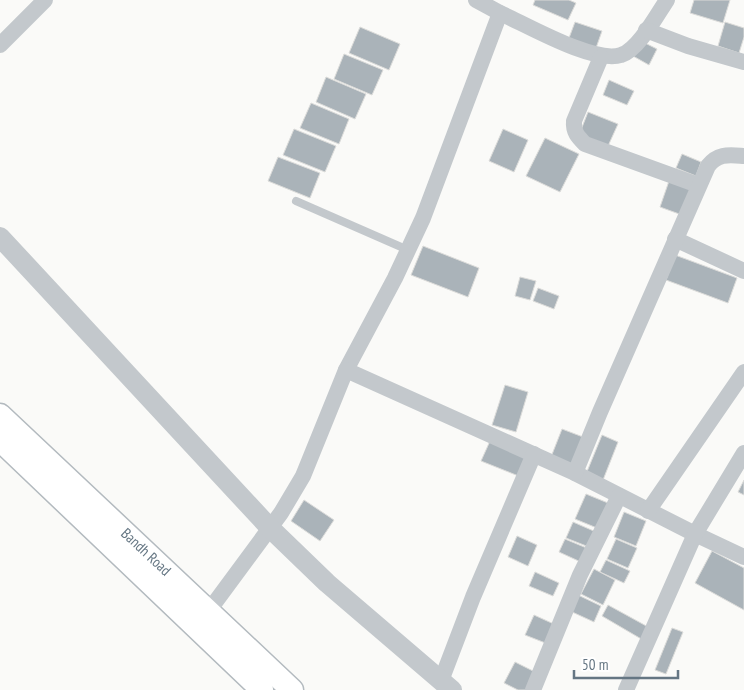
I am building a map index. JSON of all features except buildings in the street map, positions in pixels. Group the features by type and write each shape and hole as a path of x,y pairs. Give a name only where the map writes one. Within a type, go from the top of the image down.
{"main road":[{"name":"Bandh Road","path":"0,415 202,619 262,690"},
{"name":"Bandh Road","path":"0,440 202,619 292,690"}],"street":[{"path":"0,45 45,0"},
{"path":"476,0 586,53 601,57 622,55 634,46 667,0"},
{"path":"202,619 270,528 303,476 346,370 423,218 500,13"},
{"path":"646,30 688,46 744,62"},
{"path":"601,57 574,120 574,130 578,137 586,144 698,185"},
{"path":"575,473 698,185 708,166 712,160 719,156 728,154 744,156"},
{"path":"0,237 270,528 327,582 446,685 473,597 534,454"},
{"path":"675,239 744,271"},
{"path":"346,370 575,473 694,534 744,557"},
{"path":"648,511 744,372"},
{"path":"626,690 694,534 744,454"},
{"path":"533,690 580,575 619,496"}],"lane":[{"path":"296,201 408,250"}]}
